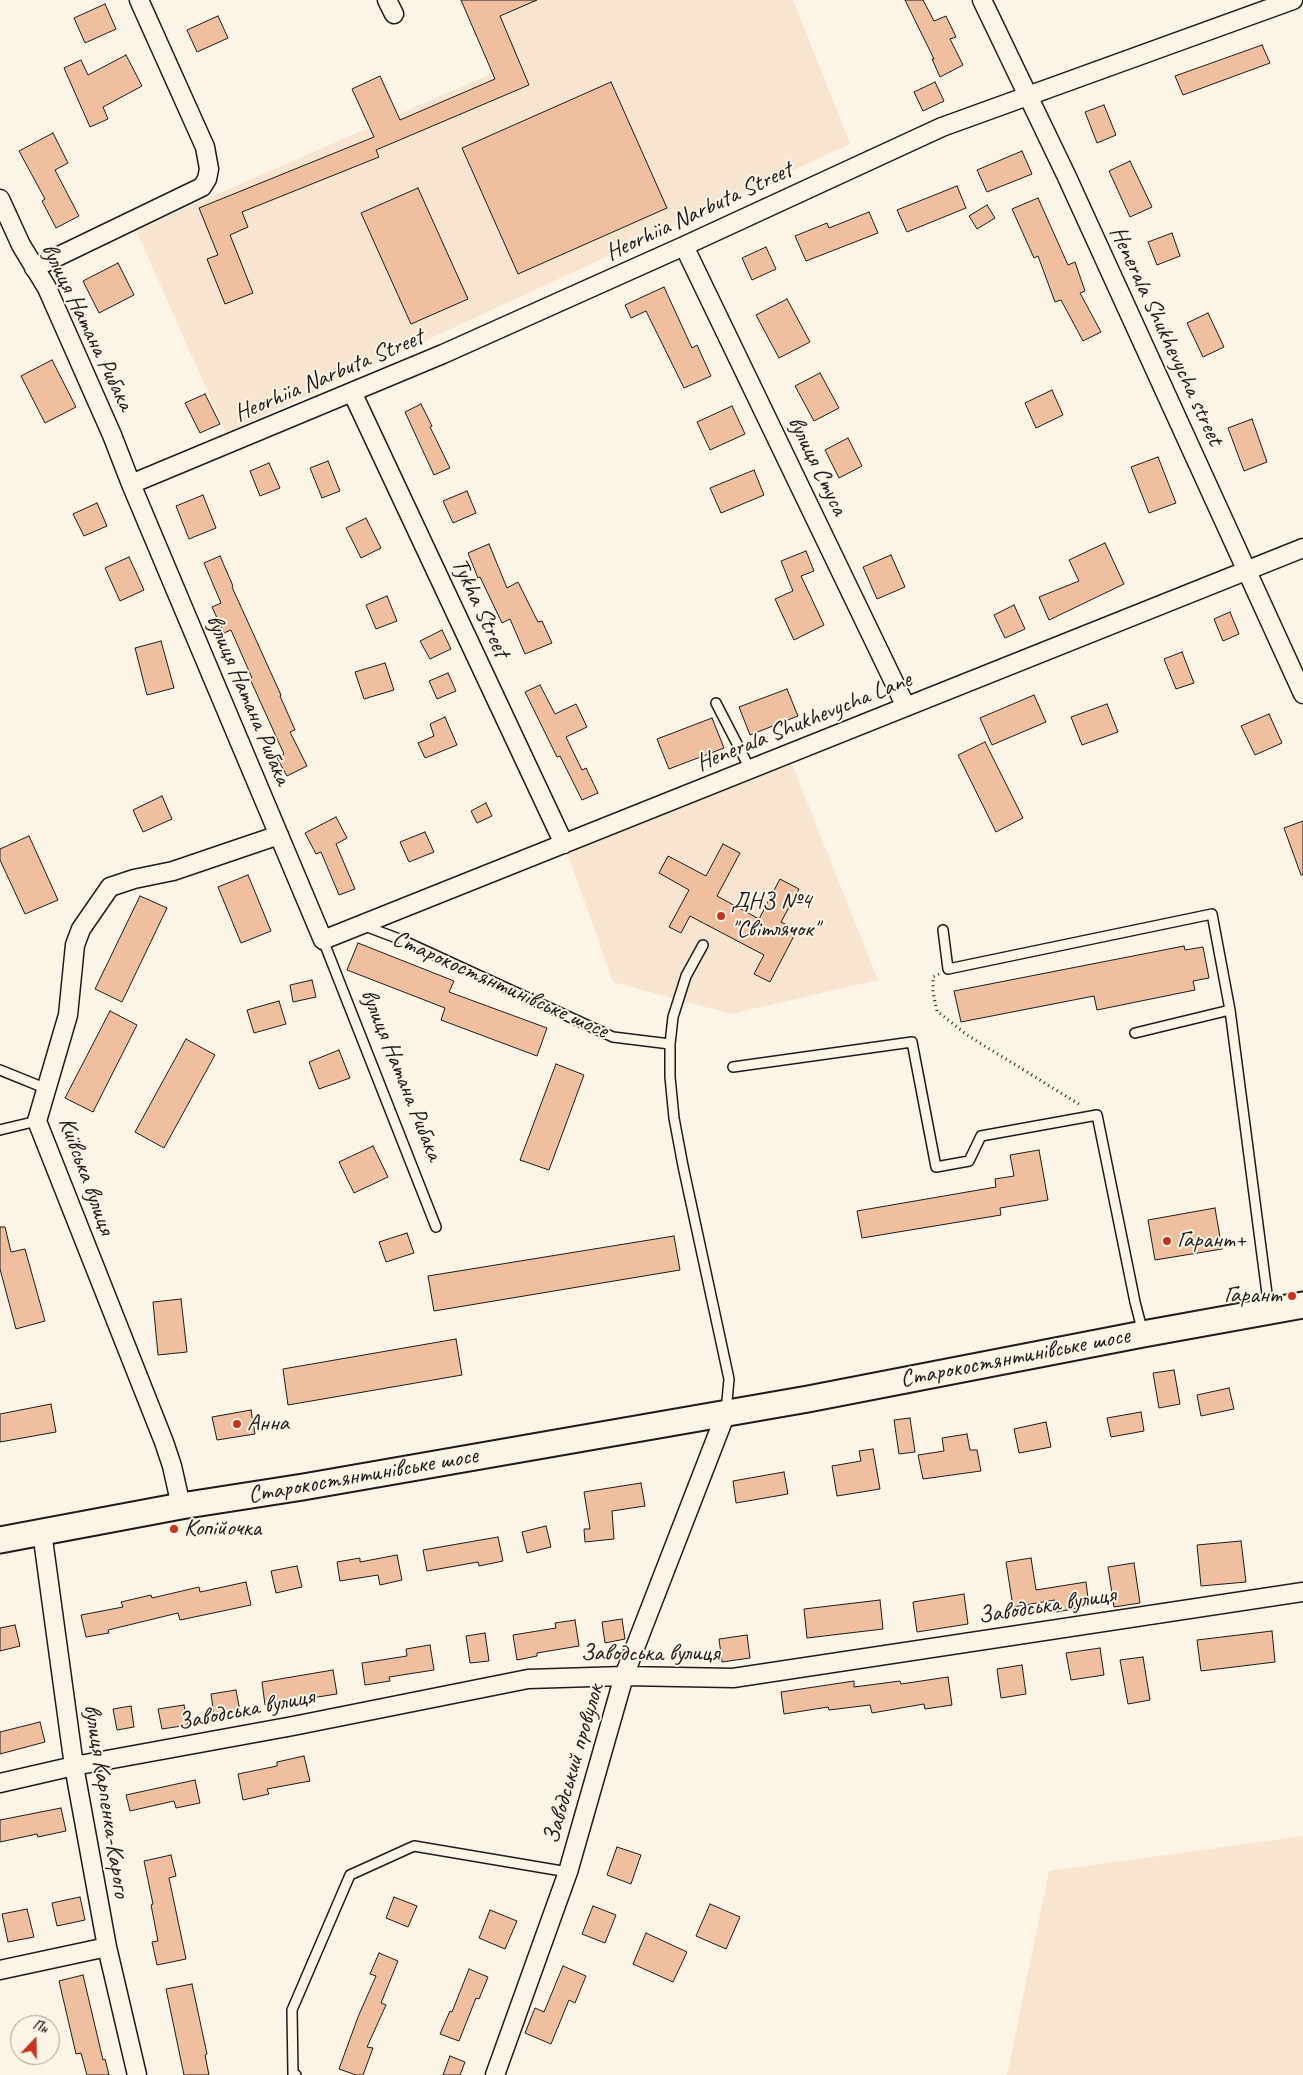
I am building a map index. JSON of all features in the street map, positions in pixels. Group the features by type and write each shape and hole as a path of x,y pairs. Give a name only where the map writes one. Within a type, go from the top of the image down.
{"main road":[{"name":"Старокостянтинівське шосе","path":"0,1540 180,1506 303,1487 808,1399 1303,1305"}],"street":[{"path":"34,268 202,187 207,179 210,170 205,148 139,0"},
{"name":"Henerala Shukhevycha street","path":"982,0 1067,177 1303,694"},
{"name":"Heorhiia Narbuta Street","path":"131,484 443,354 684,246 942,126 1293,0"},
{"name":"вулиця Натана Рибака","path":"0,199 21,245 47,288 112,435 323,940"},
{"name":"вулиця Стуса","path":"684,246 906,707"},
{"name":"Tykha Street","path":"352,392 564,844"},
{"name":"Henerala Shukhevycha Lane","path":"323,940 1303,548"},
{"name":"Київська вулиця","path":"180,1506 172,1466 164,1442 37,1121 68,1015 75,945 82,929 110,887 134,879 173,871 279,835"},
{"name":"Заводський провулок","path":"495,2075 568,1872 624,1676 726,1413"},
{"name":"вулиця Карпенка-Карого","path":"42,1532 74,1766 107,1947 137,2075"},
{"name":"Заводська вулиця","path":"0,1783 74,1766 293,1726 528,1679 624,1676 733,1678 1303,1592"},
{"path":"0,1970 107,1947"}],"lane":[{"path":"716,703 750,769"},
{"path":"943,930 948,969 1212,914 1230,1010 1270,1311"},
{"name":"Старокостянтинівське шосе","path":"361,925 402,940 613,1037 670,1044"},
{"name":"вулиця Натана Рибака","path":"323,940 436,1227"},
{"path":"703,945 686,976 673,1017 670,1044 670,1078 674,1118 729,1379 726,1413"},
{"path":"1135,1033 1230,1010"},
{"path":"733,1067 912,1042 936,1167 969,1161 981,1136 1098,1116 1143,1334"},
{"path":"0,1070 47,1089"},
{"path":"0,1130 37,1121"},
{"path":"296,2075 293,2074 292,2010 350,1875 414,1846 568,1872"}],"path":[{"path":"948,969 933,977 933,993 937,1010 968,1035 1098,1116"}],"shaded area":[{"path":"474,0 793,0 850,144 226,433 136,230 502,69"},
{"name":"ДНЗ №4 \"Світлячок\"","path":"792,764 878,980 731,1014 613,982 567,852"},
{"path":"1303,1836 1303,2075 1007,2075 1049,1871"}],"building":[{"path":"461,0 537,0 500,16 529,85 376,150 379,157 242,212 248,227 230,235 253,293 225,304 207,259 218,255 199,208 374,137 352,89 380,76 400,120 495,79"},
{"path":"905,0 923,0 934,21 946,16 956,37 950,39 963,65 940,77 932,59 934,59"},
{"path":"105,4 116,29 85,43 74,18"},
{"path":"218,16 228,38 197,52 187,30"},
{"path":"1262,45 1270,63 1183,95 1175,76"},
{"path":"126,55 142,86 103,107 108,119 90,127 64,68 81,60 88,75"},
{"path":"611,82 667,208 518,274 462,148"},
{"path":"935,82 944,101 923,111 914,92"},
{"path":"1104,105 1116,135 1097,143 1085,112"},
{"path":"53,133 68,163 55,170 79,216 56,228 42,201 45,199 19,151"},
{"path":"1022,151 1032,174 987,192 977,170"},
{"path":"1130,161 1152,207 1130,217 1109,171"},
{"path":"957,186 966,208 907,232 897,210"},
{"path":"418,188 468,299 411,324 361,213"},
{"path":"1038,198 1068,265 1075,262 1085,291 1080,293 1101,332 1083,341 1061,300 1055,302 1038,256 1034,258 1012,209"},
{"path":"987,205 995,218 977,229 969,216"},
{"path":"869,212 878,233 806,261 795,236 827,223 829,228"},
{"path":"1172,233 1180,256 1157,265 1148,242"},
{"path":"766,247 776,269 752,280 742,258"},
{"path":"118,263 134,295 99,313 83,281"},
{"path":"664,287 692,348 697,345 711,376 684,388 646,311 631,318 625,305"},
{"path":"787,299 810,342 779,358 756,315"},
{"path":"1208,313 1224,347 1203,357 1187,323"},
{"path":"52,360 76,407 45,423 21,376"},
{"path":"820,373 839,408 814,421 795,386"},
{"path":"1052,390 1063,415 1036,428 1025,403"},
{"path":"205,394 220,424 200,433 185,403"},
{"path":"421,404 450,468 434,475 405,412"},
{"path":"732,406 745,434 710,450 697,422"},
{"path":"1252,419 1267,462 1244,471 1228,428"},
{"path":"848,438 862,466 839,478 825,450"},
{"path":"1158,457 1176,503 1149,513 1131,467"},
{"path":"328,461 340,491 322,498 310,468"},
{"path":"269,463 280,488 260,496 250,471"},
{"path":"754,470 764,495 721,513 710,488"},
{"path":"467,491 476,513 453,523 443,501"},
{"path":"203,495 216,528 189,539 176,506"},
{"path":"97,503 107,526 84,536 73,514"},
{"path":"366,518 381,548 361,558 346,528"},
{"path":"1105,543 1124,584 1049,620 1039,597 1079,581 1069,560"},
{"path":"489,544 507,588 518,582 538,622 542,621 552,643 525,654 510,619 502,623 480,577 478,578 468,553"},
{"path":"806,551 814,571 801,576 824,625 794,640 775,599 793,591 781,561"},
{"path":"891,555 905,587 877,599 863,567"},
{"path":"220,556 281,695 295,730 290,732 307,766 287,776 277,758 284,754 250,679 252,678 231,630 224,633 212,607 221,603 204,563"},
{"path":"129,557 144,590 120,601 105,568"},
{"path":"387,596 397,621 376,629 366,605"},
{"path":"1014,605 1025,629 1005,638 994,615"},
{"path":"1230,612 1239,634 1223,641 1214,619"},
{"path":"442,630 451,649 430,659 420,641"},
{"path":"161,641 174,688 147,695 135,648"},
{"path":"1182,652 1194,683 1176,689 1164,659"},
{"path":"385,663 394,690 364,699 355,672"},
{"path":"448,673 456,691 437,699 429,681"},
{"path":"540,685 555,714 576,704 587,727 566,737 582,770 586,768 598,793 582,800 560,756 557,757 525,692"},
{"path":"787,689 798,716 750,735 739,707"},
{"path":"1034,695 1046,722 992,745 980,718"},
{"path":"1107,704 1118,732 1082,745 1071,717"},
{"path":"1269,714 1282,743 1255,755 1241,726"},
{"path":"445,717 457,745 425,758 418,743 434,736 430,724"},
{"path":"712,718 724,748 669,769 657,739"},
{"path":"985,742 1023,818 996,832 958,755"},
{"path":"162,796 172,819 143,832 133,810"},
{"path":"486,803 492,816 477,823 471,811"},
{"path":"336,817 347,838 336,844 355,889 339,895 321,852 316,854 305,833"},
{"path":"1303,821 1303,875 1301,875 1284,828"},
{"path":"425,832 434,852 409,862 400,842"},
{"path":"29,836 58,900 25,914 0,860 0,849"},
{"path":"723,844 740,853 717,896 759,919 780,879 799,889 781,922 797,930 770,982 754,974 764,955 690,916 681,933 669,927 689,890 659,873 668,856 706,876"},
{"path":"248,875 271,931 241,943 218,887"},
{"path":"140,896 167,908 122,1002 95,989"},
{"path":"358,943 454,981 449,992 547,1028 537,1056 441,1020 445,1008 347,970"},
{"path":"1184,946 1185,950 1203,947 1209,978 1193,981 1195,990 1097,1010 1094,996 961,1022 954,991"},
{"path":"312,980 316,997 293,1002 290,985"},
{"path":"279,1001 286,1024 254,1033 247,1010"},
{"path":"110,1011 137,1025 93,1112 65,1098"},
{"path":"186,1039 215,1055 164,1148 135,1132"},
{"path":"339,1050 350,1078 319,1089 309,1062"},
{"path":"556,1064 584,1075 549,1170 520,1160"},
{"path":"373,1146 388,1177 354,1193 339,1162"},
{"path":"1039,1150 1048,1200 1000,1208 1001,1215 862,1238 857,1211 996,1187 995,1179 1014,1176 1010,1155"},
{"path":"1215,1208 1222,1249 1155,1260 1148,1220"},
{"path":"0,1227 5,1227 11,1252 25,1249 45,1321 16,1329 0,1269"},
{"path":"407,1233 414,1253 386,1262 379,1242"},
{"path":"674,1236 680,1270 434,1311 428,1276"},
{"path":"181,1299 187,1352 158,1355 153,1302"},
{"path":"456,1339 462,1375 288,1405 283,1369"},
{"path":"1174,1370 1180,1404 1159,1408 1153,1373"},
{"path":"1229,1388 1234,1409 1201,1416 1197,1395"},
{"path":"51,1404 56,1432 0,1442 0,1414"},
{"path":"251,1410 255,1434 217,1440 212,1417"},
{"path":"1141,1412 1144,1431 1111,1437 1107,1418"},
{"path":"910,1418 915,1452 899,1454 894,1420"},
{"path":"1046,1422 1051,1447 1019,1453 1014,1429"},
{"path":"967,1434 970,1450 977,1450 981,1471 923,1479 918,1455 944,1451 942,1438"},
{"path":"873,1449 880,1489 837,1496 832,1466 861,1461 859,1451"},
{"path":"784,1472 788,1494 736,1503 733,1481"},
{"path":"641,1483 645,1506 612,1511 614,1539 585,1542 584,1529 590,1529 584,1492"},
{"path":"546,1526 551,1547 527,1553 522,1532"},
{"path":"498,1537 503,1561 479,1566 478,1562 427,1571 423,1550"},
{"path":"1241,1541 1246,1582 1201,1586 1197,1545"},
{"path":"397,1555 402,1580 380,1585 378,1575 340,1581 337,1562 360,1558 360,1562"},
{"path":"1031,1558 1036,1590 1086,1582 1089,1606 1056,1612 1055,1600 1013,1607 1006,1562"},
{"path":"1134,1563 1140,1603 1114,1607 1108,1567"},
{"path":"297,1566 302,1587 276,1593 271,1571"},
{"path":"246,1582 251,1605 180,1620 178,1613 108,1630 109,1633 86,1637 81,1615 123,1607 121,1602 151,1595 152,1598 199,1587 200,1592"},
{"path":"964,1594 968,1624 917,1632 913,1602"},
{"path":"880,1600 883,1629 807,1638 804,1609"},
{"path":"622,1619 625,1639 605,1643 602,1622"},
{"path":"575,1620 579,1646 537,1653 537,1656 517,1660 513,1635 556,1628 555,1623"},
{"path":"15,1625 20,1646 0,1651 0,1628"},
{"path":"1272,1631 1275,1662 1201,1671 1197,1640"},
{"path":"485,1633 489,1661 470,1663 466,1636"},
{"path":"747,1635 750,1658 722,1662 719,1639"},
{"path":"430,1645 434,1670 389,1677 390,1681 365,1685 362,1663 407,1656 406,1649"},
{"path":"1100,1648 1104,1675 1071,1680 1066,1653"},
{"path":"1143,1657 1150,1700 1128,1704 1120,1660"},
{"path":"1022,1665 1026,1694 1001,1698 997,1669"},
{"path":"333,1670 337,1694 265,1705 262,1682"},
{"path":"948,1677 952,1705 925,1709 924,1704 872,1713 870,1705 829,1710 828,1707 784,1714 781,1692 854,1681 854,1687 900,1681 901,1684"},
{"path":"236,1690 240,1711 214,1715 211,1694"},
{"path":"184,1705 188,1725 162,1729 158,1709"},
{"path":"131,1706 134,1727 117,1730 113,1709"},
{"path":"40,1722 45,1742 0,1754 0,1732"},
{"path":"304,1756 310,1781 267,1789 269,1794 243,1800 238,1774 277,1766 277,1762"},
{"path":"195,1780 200,1803 176,1808 174,1801 130,1811 126,1795"},
{"path":"61,1808 66,1831 38,1837 37,1834 0,1842 0,1820"},
{"path":"617,1847 641,1855 631,1884 607,1875"},
{"path":"171,1855 176,1876 169,1878 186,1959 157,1965 152,1942 158,1941 144,1861"},
{"path":"80,1897 85,1920 57,1926 52,1903"},
{"path":"394,1897 417,1906 408,1927 386,1918"},
{"path":"710,1904 740,1917 726,1949 696,1936"},
{"path":"593,1906 616,1915 605,1943 582,1934"},
{"path":"27,1909 34,1937 8,1942 2,1914"},
{"path":"490,1910 517,1921 505,1949 479,1938"},
{"path":"646,1933 687,1952 673,1982 633,1964"},
{"path":"379,1953 398,1961 381,2003 386,2005 367,2047 373,2048 363,2075 356,2075 339,2069 358,2017 376,1976 370,1974"},
{"path":"563,1966 586,1976 575,2003 569,2000 551,2044 525,2033 535,2008 544,2012"},
{"path":"469,1969 488,1977 479,1999 476,1998 459,2041 440,2034 450,2011 452,2012"},
{"path":"83,1975 103,2060 105,2059 109,2075 87,2075 81,2053 76,2054 59,1981"},
{"path":"192,1984 207,2054 205,2055 209,2075 184,2075 166,1989"},
{"path":"450,2056 465,2062 460,2075 443,2075"}],"place":[{"name":"ДНЗ №4 \"Світлячок\"","path":"721,916"},
{"name":"Гарант+","path":"1167,1241"},
{"name":"Гарант","path":"1292,1296"},
{"name":"Анна","path":"237,1424"},
{"name":"Копійочка","path":"174,1529"}]}
